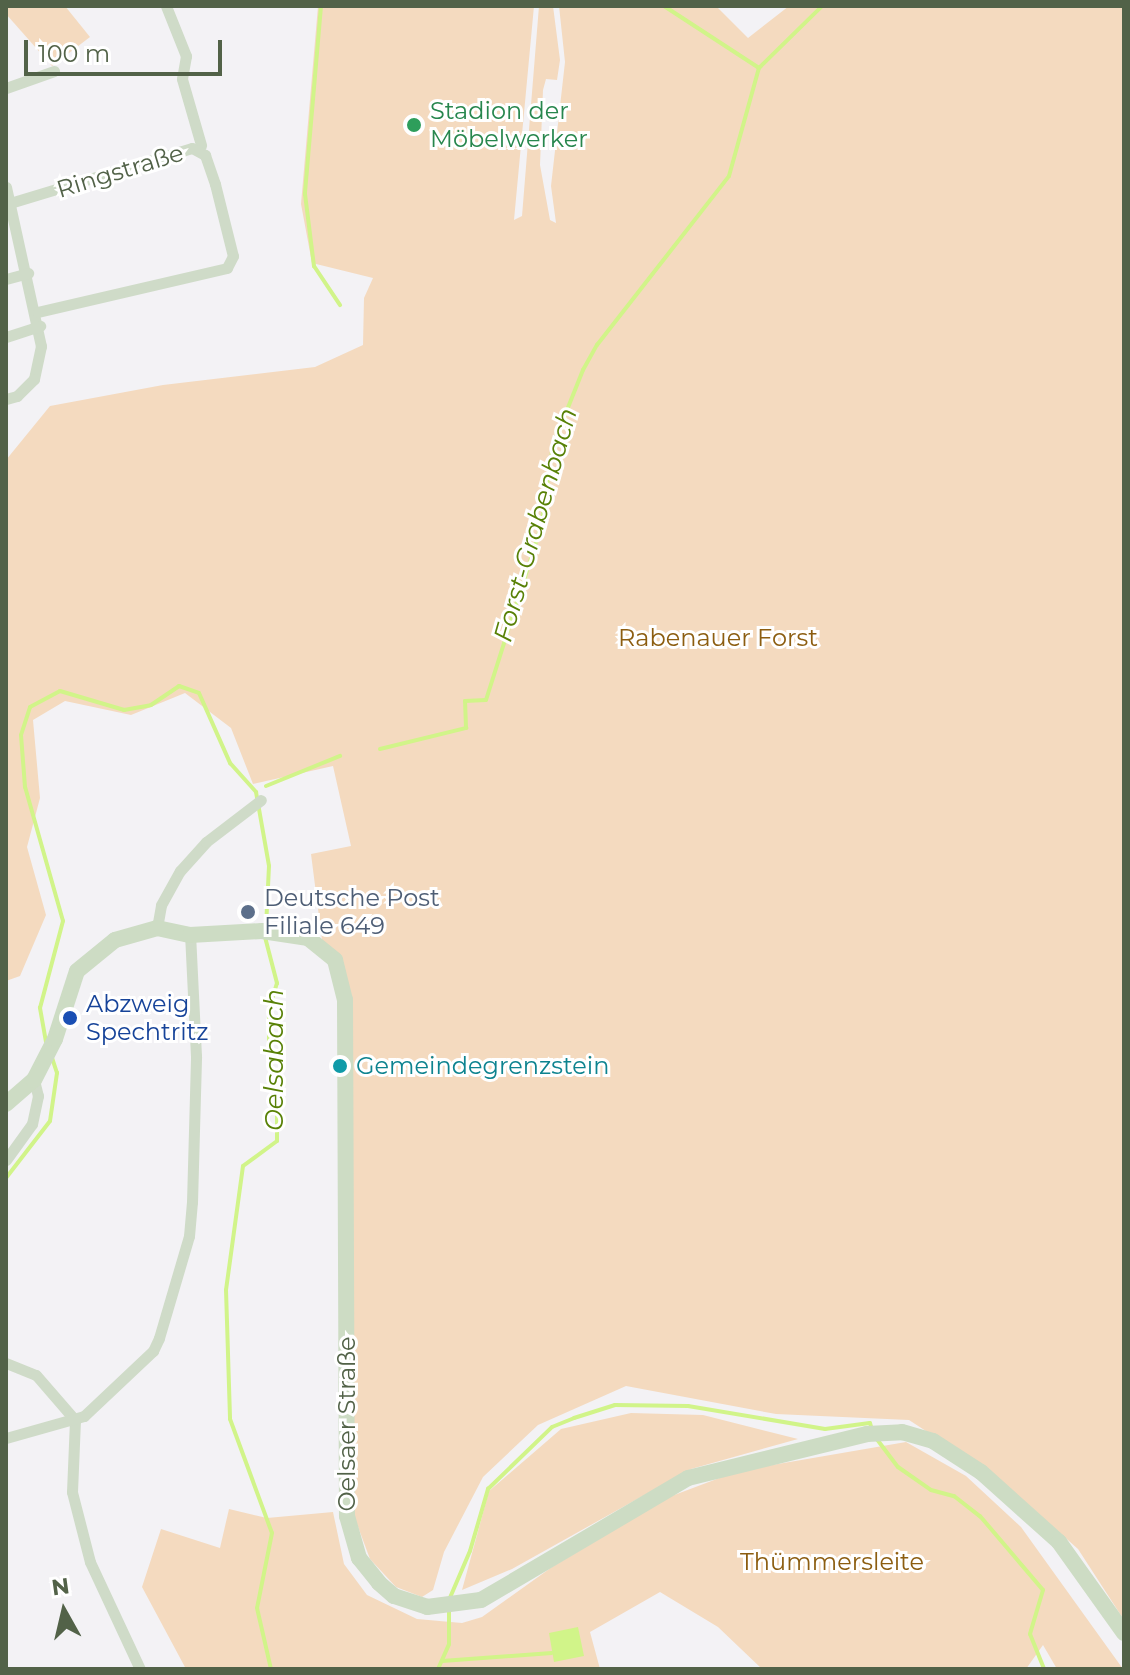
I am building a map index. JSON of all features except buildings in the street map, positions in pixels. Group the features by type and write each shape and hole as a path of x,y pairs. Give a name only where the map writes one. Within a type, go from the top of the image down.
{"main road":[{"name":"Oelsaer Straße","path":"6,1104 34,1080 49,1051 71,980 86,960 132,932 157,928 190,935 266,932 308,938 335,960 345,1000 350,1536 368,1572 394,1596 448,1608 481,1600 688,1478 875,1433 916,1434 981,1472 1059,1542 1124,1633"}],"street":[{"path":"166,6 186,56 182,79 201,145"},
{"path":"6,88 54,71"},
{"name":"Ringstraße","path":"10,203 192,148 205,155 215,184 233,256 227,268 38,312"},
{"path":"6,187 40,326 34,379 17,396 6,399"},
{"path":"6,279 28,273"},
{"path":"6,337 40,326"},
{"path":"157,928 161,905 180,871 206,842 257,804"},
{"path":"6,1438 75,1420 153,1351 189,1236 196,1056 190,935"},
{"path":"6,1160 32,1124 38,1096 34,1080"},
{"path":"6,1363 36,1375 75,1420 72,1492 90,1562 140,1669"}],"green space":[{"path":"6,6 65,6 90,37 52,66 6,14"},
{"name":"Rabenauer Forst","path":"318,6 534,6 514,220 522,216 539,6 553,6 560,60 557,80 546,79 543,90 540,165 550,220 556,223 551,186 565,62 559,6 716,6 748,38 789,6 1124,6 1124,1620 1078,1549 998,1478 909,1420 776,1414 626,1386 538,1425 483,1477 444,1552 433,1590 422,1597 396,1587 370,1559 354,1516 347,1014 323,948 311,854 351,846 333,766 253,784 231,728 185,693 131,715 65,701 33,720 40,798 27,847 46,915 20,976 6,981 6,460 50,406 163,385 315,367 363,345 364,298 373,278 312,263 301,204"},
{"path":"631,1413 703,1415 798,1439 691,1469 512,1569 462,1590 489,1491 561,1429"},
{"name":"Thümmersleite","path":"906,1442 966,1476 1021,1527 1123,1669 1057,1669 1043,1645 1026,1669 762,1669 718,1627 660,1592 590,1632 600,1669 186,1669 142,1587 161,1529 220,1548 229,1509 267,1518 333,1512 344,1564 367,1595 417,1619 462,1623 482,1617 552,1567 669,1497 738,1471"}],"shaded area":[{"path":"578,1627 584,1656 554,1662 549,1633"}],"waterway":[{"path":"321,6 305,194 314,266 340,305"},
{"path":"664,6 759,68"},
{"name":"Forst-Grabenbach","path":"380,749 466,728 465,701 486,700 541,527 553,445 583,370 597,345 729,176 759,68 822,6"},
{"name":"Oelsabach","path":"46,1042 40,1008 63,921 25,787 21,735 30,707 60,691 124,710 151,705 179,686 199,693 230,763 256,792 269,866 266,928"},
{"name":"Forst-Grabenbach","path":"266,786 340,756"},
{"name":"Oelsabach","path":"265,937 277,983 269,1010 269,1051 277,1094 277,1141 243,1166 226,1290 230,1419 272,1533 257,1608 271,1669"},
{"name":"Oelsabach","path":"6,1178 50,1121 57,1073 52,1058"},
{"name":"Oelsabach","path":"449,1600 470,1551 488,1489 552,1427 574,1418 615,1405 688,1406 825,1429 870,1423 872,1430"},
{"name":"Oelsabach","path":"876,1438 898,1467 931,1490 954,1496 980,1516 1043,1590 1030,1634 1044,1669"},
{"name":"Oelsabach","path":"438,1669 449,1644 449,1608"},
{"path":"442,1661 552,1653"}],"place":[{"name":"Stadion der Möbelwerker","path":"414,125"},
{"name":"Deutsche Post Filiale 649","path":"248,912"},
{"name":"Abzweig Spechtritz","path":"70,1018"},
{"name":"Gemeindegrenzstein","path":"340,1066"}]}
